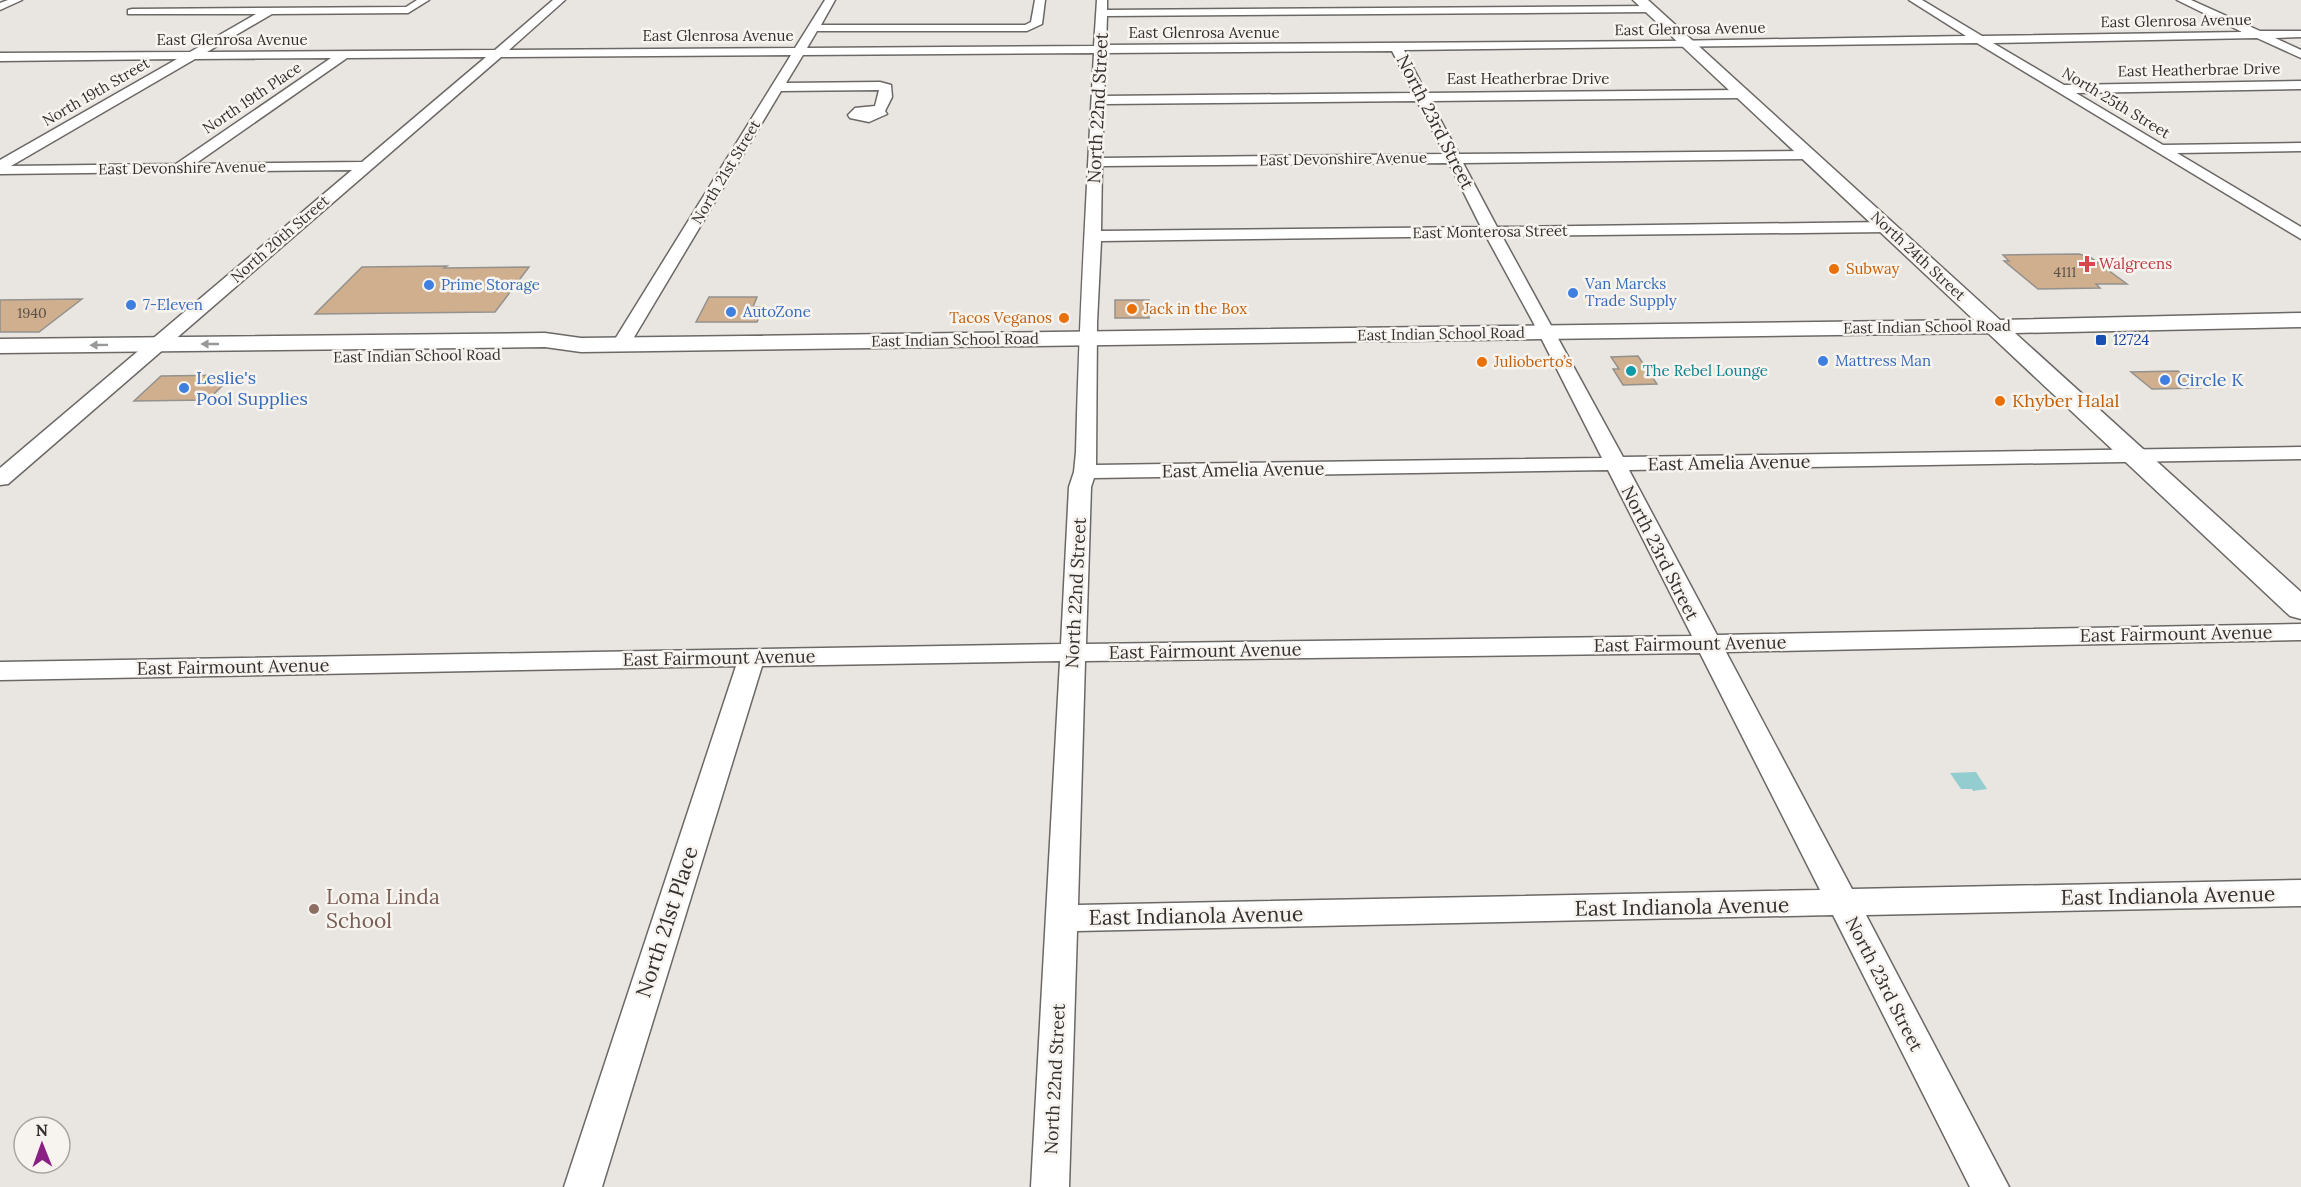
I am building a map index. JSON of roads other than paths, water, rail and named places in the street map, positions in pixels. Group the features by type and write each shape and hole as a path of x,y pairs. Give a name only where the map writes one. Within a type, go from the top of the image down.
{"main road":[{"name":"North 24th Street","path":"1645,4 2301,609"},
{"name":"East Indian School Road","path":"0,346 545,340 582,345 2301,320"},
{"name":"East Indian School Road","path":"0,362 545,353 582,345"}],"street":[{"path":"0,7 17,0"},
{"path":"153,0 132,12 408,10 424,0"},
{"name":"North 20th Street","path":"0,478 560,0"},
{"name":"North 21st Street","path":"621,344 830,0"},
{"path":"813,28 822,30 1019,28 1030,31 1045,28 1036,24 1040,0"},
{"path":"1469,0 1476,10"},
{"name":"North 25th Street","path":"1914,0 2301,234"},
{"path":"2182,0 2301,54"},
{"path":"1102,6 1476,10 1645,4"},
{"name":"North 22nd Street","path":"1050,1187 1080,487 1085,472 1088,338 1102,6"},
{"name":"North 19th Street","path":"0,168 270,11"},
{"name":"East Glenrosa Avenue","path":"0,57 1396,47 2301,34"},
{"name":"North 23rd Street","path":"1396,47 1547,332 1990,1187"},
{"name":"North 19th Place","path":"178,169 345,54"},
{"path":"10,70 37,57"},
{"name":"East Heatherbrae Drive","path":"2061,89 2301,85"},
{"path":"778,87 880,86 887,88 887,91 883,105 878,111"},
{"name":"East Heatherbrae Drive","path":"1098,100 1742,94"},
{"path":"2161,149 2301,147"},
{"name":"East Devonshire Avenue","path":"1095,162 1808,155"},
{"name":"East Devonshire Avenue","path":"0,168 178,169 364,166"},
{"path":"2281,222 2301,222"},
{"name":"East Monterosa Street","path":"1093,236 1887,227"},
{"name":"East Amelia Avenue","path":"1085,472 2301,453"},
{"name":"East Fairmount Avenue","path":"0,670 1707,644 2301,632"},
{"name":"North 21st Place","path":"583,1187 752,657"},
{"name":"East Indianola Avenue","path":"1063,918 2301,893"}],"water":[{"path":"1976,772 1987,789 1973,791 1972,789 1961,789 1950,773"}],"place":[{"name":"Walgreens","path":"2087,264"},
{"name":"Subway","path":"1834,269"},
{"name":"Prime Storage","path":"429,285"},
{"name":"Van Marcks Trade Supply","path":"1573,293"},
{"name":"7-Eleven","path":"131,305"},
{"name":"Jack in the Box","path":"1132,309"},
{"name":"AutoZone","path":"731,312"},
{"name":"Tacos Veganos","path":"1064,318"},
{"name":"12724","path":"2101,340"},
{"name":"Mattress Man","path":"1823,361"},
{"name":"Julioberto’s","path":"1482,362"},
{"name":"The Rebel Lounge","path":"1631,371"},
{"name":"Circle K","path":"2165,380"},
{"name":"Leslie's Pool Supplies","path":"184,388"},
{"name":"Khyber Halal","path":"2000,401"},
{"name":"Loma Linda School","path":"314,909"}]}
